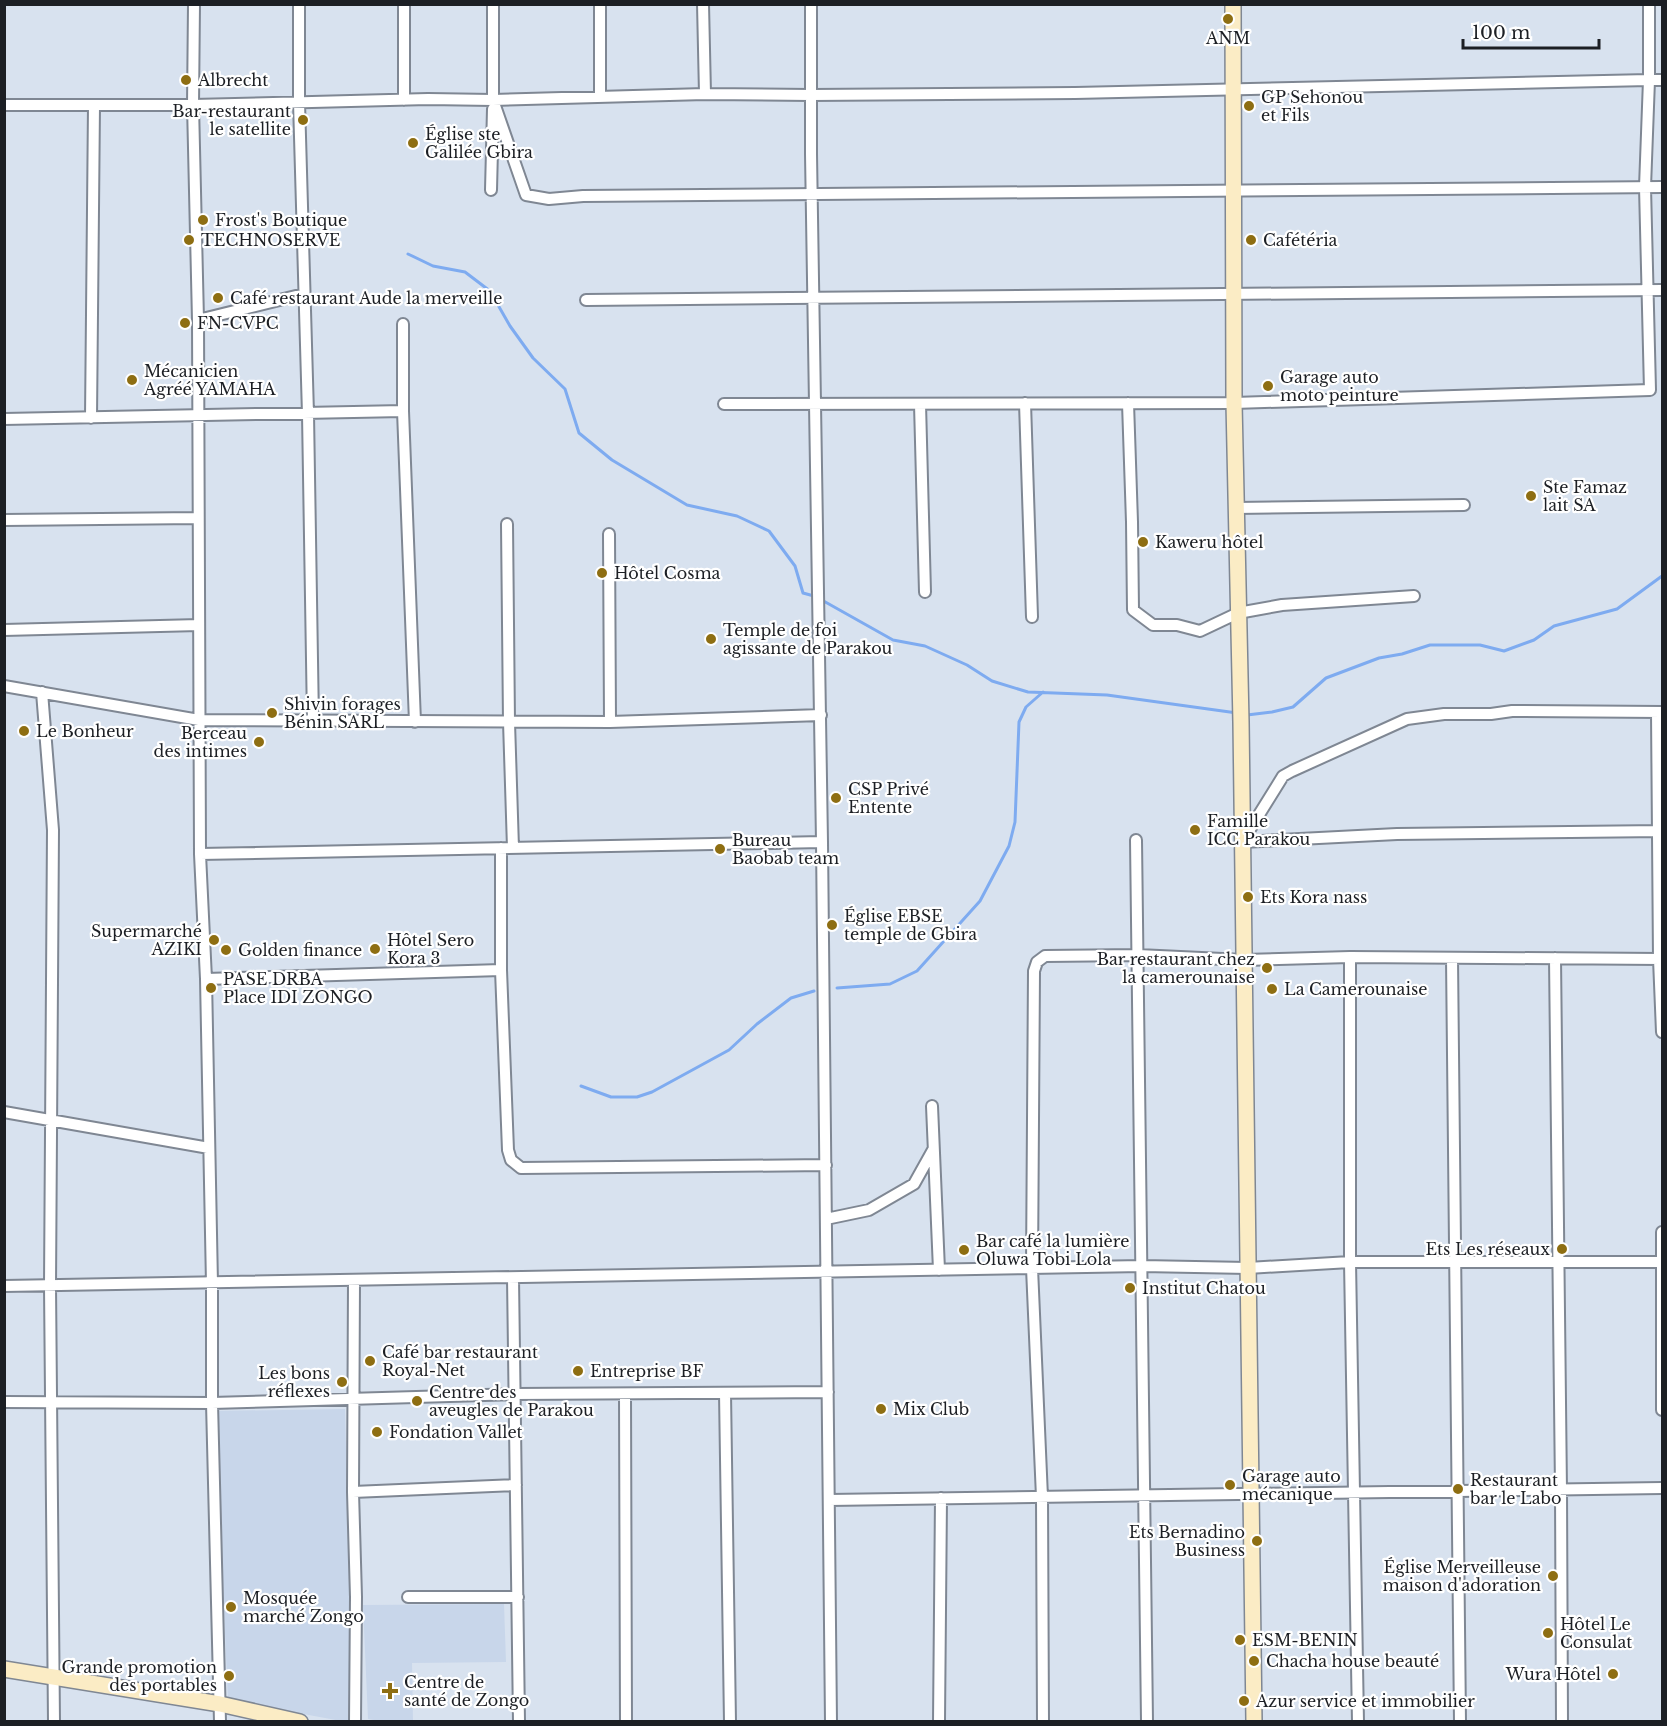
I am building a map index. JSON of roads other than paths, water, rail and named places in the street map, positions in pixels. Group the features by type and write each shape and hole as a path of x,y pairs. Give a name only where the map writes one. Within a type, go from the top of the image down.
{"street":[{"path":"194,4 200,854 206,979 220,1722"},
{"path":"299,4 299,102 308,414 313,722"},
{"path":"404,4 404,100"},
{"path":"492,190 493,4"},
{"path":"600,4 600,96"},
{"path":"703,4 705,94"},
{"path":"812,4 814,404 821,715 831,1722"},
{"path":"1233,4 1234,403 1254,1722"},
{"path":"724,404 1234,403 1650,390 1645,187 1649,4"},
{"path":"4,105 193,105 705,94 1076,93 1662,80"},
{"path":"494,100 526,195 549,199 583,196 1662,187"},
{"path":"91,418 94,105"},
{"path":"586,300 1662,290"},
{"path":"198,320 304,294"},
{"path":"403,324 403,411 415,722"},
{"path":"1128,403 1133,610 1153,625 1177,625 1200,631 1238,614 1282,605 1414,596"},
{"path":"920,404 926,592"},
{"path":"1025,404 1032,617"},
{"path":"4,419 403,411"},
{"path":"1236,508 1464,505"},
{"path":"4,520 198,518"},
{"path":"507,524 513,848"},
{"path":"609,534 610,722"},
{"path":"4,630 199,625"},
{"path":"4,686 199,720 610,722 821,715"},
{"path":"42,692 53,830 50,1286 54,1722"},
{"path":"1242,842 1283,776 1407,719 1444,714 1491,714 1512,711 1660,712 1662,1032"},
{"path":"1242,842 1397,834 1660,831"},
{"path":"1136,840 1147,1722"},
{"path":"200,854 822,842"},
{"path":"501,848 501,970 508,1150 511,1160 521,1168 826,1165"},
{"path":"1043,1722 1042,1497 1032,1268 1035,971 1037,962 1045,956 1138,955 1244,960 1350,957 1661,959"},
{"path":"1350,957 1350,1262 1356,1492 1358,1722"},
{"path":"1452,957 1460,1722"},
{"path":"1555,958 1562,1490 1562,1722"},
{"path":"206,979 501,970"},
{"path":"932,1106 939,1270"},
{"path":"4,1113 209,1148"},
{"path":"826,1219 869,1210 914,1184 934,1150"},
{"path":"1662,1232 1662,1410"},
{"path":"4,1286 1142,1266 1248,1268 1350,1262 1662,1262"},
{"path":"513,1278 519,1722"},
{"path":"354,1281 355,1722"},
{"path":"4,1402 213,1403 515,1394 828,1392"},
{"path":"725,1393 730,1722"},
{"path":"625,1394 626,1722"},
{"path":"353,1492 516,1485"},
{"path":"829,1500 1662,1488"},
{"path":"939,1722 941,1498"},
{"path":"408,1597 518,1597"},
{"path":"4,1669 220,1704 300,1722"}],"waterway":[{"path":"408,254 433,266 465,272 490,291 510,326 533,358 565,389 579,433 612,460 687,505 737,516 769,531 795,566 803,593 814,596"},
{"path":"1247,715 1293,707 1326,678 1379,658 1402,654 1430,645 1480,645 1504,651 1534,640 1554,626 1617,609 1662,576"},
{"path":"820,599 893,640 925,646 967,665 992,681 1028,692 1107,695 1237,713"},
{"path":"837,988 890,984 917,971 980,901 1009,846 1015,822 1019,722 1026,707 1043,692"},
{"path":"581,1086 611,1097 637,1097 652,1092 729,1050 757,1024 791,998 814,991"}],"place":[{"name":"ANM","path":"1228,19"},
{"name":"Albrecht","path":"186,80"},
{"name":"GP Sehonou et Fils","path":"1249,106"},
{"name":"Bar-restaurant le satellite","path":"303,120"},
{"name":"Église ste Galilée Gbira","path":"413,143"},
{"name":"Frost's Boutique","path":"203,220"},
{"name":"TECHNOSERVE","path":"189,240"},
{"name":"Cafétéria","path":"1251,240"},
{"name":"Café restaurant Aude la merveille","path":"218,298"},
{"name":"FN-CVPC","path":"185,323"},
{"name":"Mécanicien Agréé YAMAHA","path":"132,380"},
{"name":"Garage auto moto peinture","path":"1268,386"},
{"name":"Ste Famaz lait SA","path":"1531,496"},
{"name":"Kaweru hôtel","path":"1143,542"},
{"name":"Hôtel Cosma","path":"602,573"},
{"name":"Temple de foi agissante de Parakou","path":"711,639"},
{"name":"Shivin forages Bénin SARL","path":"272,713"},
{"name":"Le Bonheur","path":"24,731"},
{"name":"Berceau des intimes","path":"259,742"},
{"name":"CSP Privé Entente","path":"836,798"},
{"name":"Famille ICC Parakou","path":"1195,830"},
{"name":"Bureau Baobab team","path":"720,849"},
{"name":"Ets Kora nass","path":"1248,897"},
{"name":"Église EBSE temple de Gbira","path":"832,925"},
{"name":"Supermarché AZIKI","path":"214,940"},
{"name":"Hôtel Sero Kora 3","path":"375,949"},
{"name":"Golden finance","path":"226,950"},
{"name":"Bar restaurant chez la camerounaise","path":"1267,968"},
{"name":"PASE DRBA Place IDI ZONGO","path":"211,988"},
{"name":"La Camerounaise","path":"1272,989"},
{"name":"Ets Les réseaux","path":"1562,1249"},
{"name":"Bar café la lumière Oluwa Tobi Lola","path":"964,1250"},
{"name":"Institut Chatou","path":"1130,1288"},
{"name":"Café bar restaurant Royal-Net","path":"370,1361"},
{"name":"Entreprise BF","path":"578,1371"},
{"name":"Les bons réflexes","path":"342,1382"},
{"name":"Centre des aveugles de Parakou","path":"417,1401"},
{"name":"Mix Club","path":"881,1409"},
{"name":"Fondation Vallet","path":"377,1432"},
{"name":"Garage auto mécanique","path":"1230,1485"},
{"name":"Restaurant bar le Labo","path":"1458,1489"},
{"name":"Ets Bernadino Business","path":"1257,1541"},
{"name":"Église Merveilleuse maison d'adoration","path":"1553,1576"},
{"name":"Mosquée marché Zongo","path":"231,1607"},
{"name":"Hôtel Le Consulat","path":"1548,1633"},
{"name":"ESM-BENIN","path":"1240,1640"},
{"name":"Chacha house beauté","path":"1254,1661"},
{"name":"Wura Hôtel","path":"1613,1674"},
{"name":"Grande promotion des portables","path":"229,1676"},
{"name":"Centre de santé de Zongo","path":"390,1691"},
{"name":"Azur service et immobilier","path":"1244,1701"}]}
